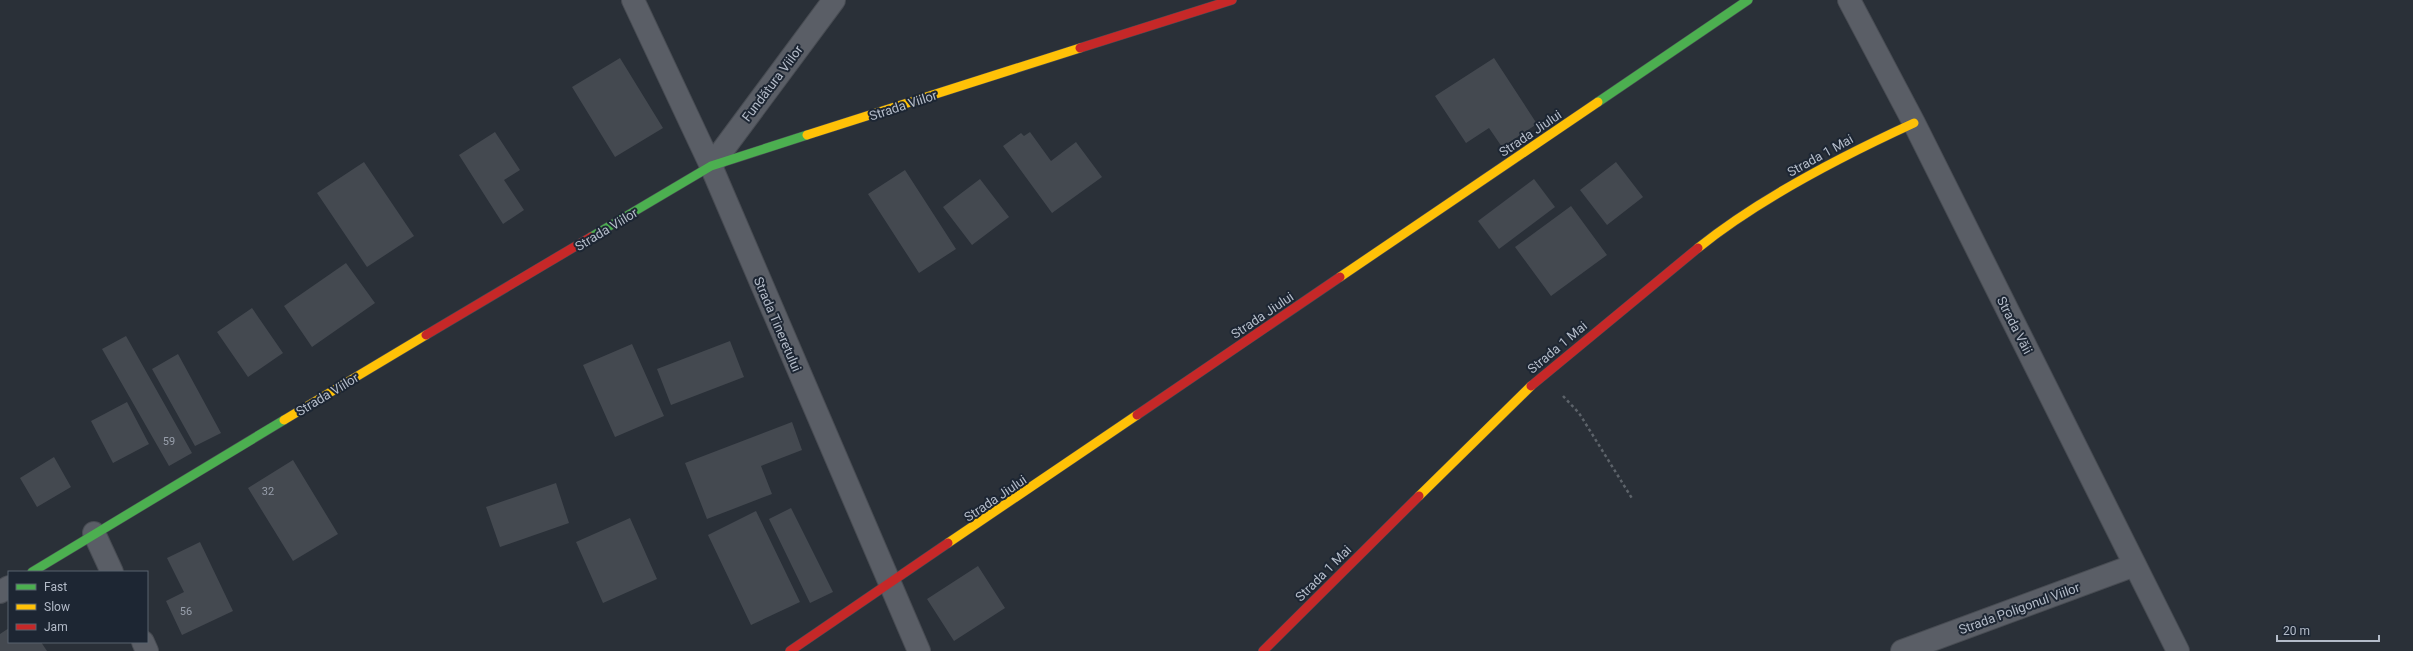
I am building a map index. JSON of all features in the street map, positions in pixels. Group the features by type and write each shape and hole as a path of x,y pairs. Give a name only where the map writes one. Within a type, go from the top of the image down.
{"street":[{"name":"Strada Tineretului","path":"633,0 711,166 919,651"},
{"name":"Fundătura Viilor","path":"711,166 834,0"},
{"name":"Strada Viilor","path":"34,571 94,533 711,166 1232,0"},
{"name":"Strada Jiului","path":"790,651 890,585 1748,0"},
{"name":"Strada Văii","path":"1849,0 1914,123 2178,651"},
{"name":"Strada 1 Mai","path":"1263,651 1543,374 1713,236 1784,190 1850,153 1914,123"},
{"path":"94,533 112,571"},
{"name":"Strada Poligonul Viilor","path":"1902,651 2135,565"}],"path":[{"path":"1543,374 1579,413 1633,500"}],"building":[{"path":"620,58 663,128 615,157 572,87"},
{"path":"1494,58 1537,124 1502,147 1489,128 1466,143 1435,96"},
{"path":"495,132 520,170 504,180 524,210 503,224 459,155"},
{"path":"1030,132 1051,161 1076,142 1102,177 1052,213 1003,146 1021,133 1024,136"},
{"path":"364,162 414,236 367,267 317,193"},
{"path":"1616,162 1643,197 1607,225 1580,190"},
{"path":"905,170 956,249 919,273 868,194"},
{"path":"980,179 1009,217 972,245 943,207"},
{"path":"1534,179 1555,207 1499,249 1478,221"},
{"path":"1571,206 1607,255 1551,296 1515,247"},
{"path":"346,263 375,303 312,347 284,306"},
{"path":"252,308 283,353 248,377 217,332"},
{"path":"126,336 192,453 169,466 102,349"},
{"path":"730,341 744,377 671,405 657,369"},
{"path":"632,344 664,416 615,437 583,365"},
{"path":"178,354 221,433 195,446 152,369"},
{"path":"127,402 149,444 113,463 91,421"},
{"path":"792,422 802,450 761,466 772,494 707,519 685,463"},
{"path":"54,457 71,487 37,507 20,478"},
{"path":"293,460 338,534 293,561 248,488"},
{"path":"556,483 569,523 500,547 486,507"},
{"path":"791,508 833,592 810,603 769,519"},
{"path":"756,511 800,602 751,625 708,535"},
{"path":"630,518 657,579 603,603 576,542"},
{"path":"200,542 233,611 182,635 166,601 184,592 167,558"},
{"path":"978,566 1005,608 954,641 927,599"},
{"path":"8,629 8,643 42,643 47,651 0,651 0,634"}],"traffic: fast":[{"path":"1598,102 1748,0"},
{"path":"591,237 711,166 807,135"},
{"path":"34,571 284,420"}],"traffic: slow":[{"path":"807,135 1080,48"},
{"path":"1340,277 1598,102"},
{"path":"1698,248 1748,212 1802,179 1859,149 1914,123"},
{"path":"284,420 426,335"},
{"path":"1419,496 1531,386"},
{"path":"948,543 1137,415"}],"traffic: jam":[{"path":"1080,48 1232,0"},
{"path":"426,335 591,237"},
{"path":"1531,386 1698,248"},
{"path":"1137,415 1340,277"},
{"path":"1263,651 1419,496"},
{"path":"790,651 948,543"}]}
